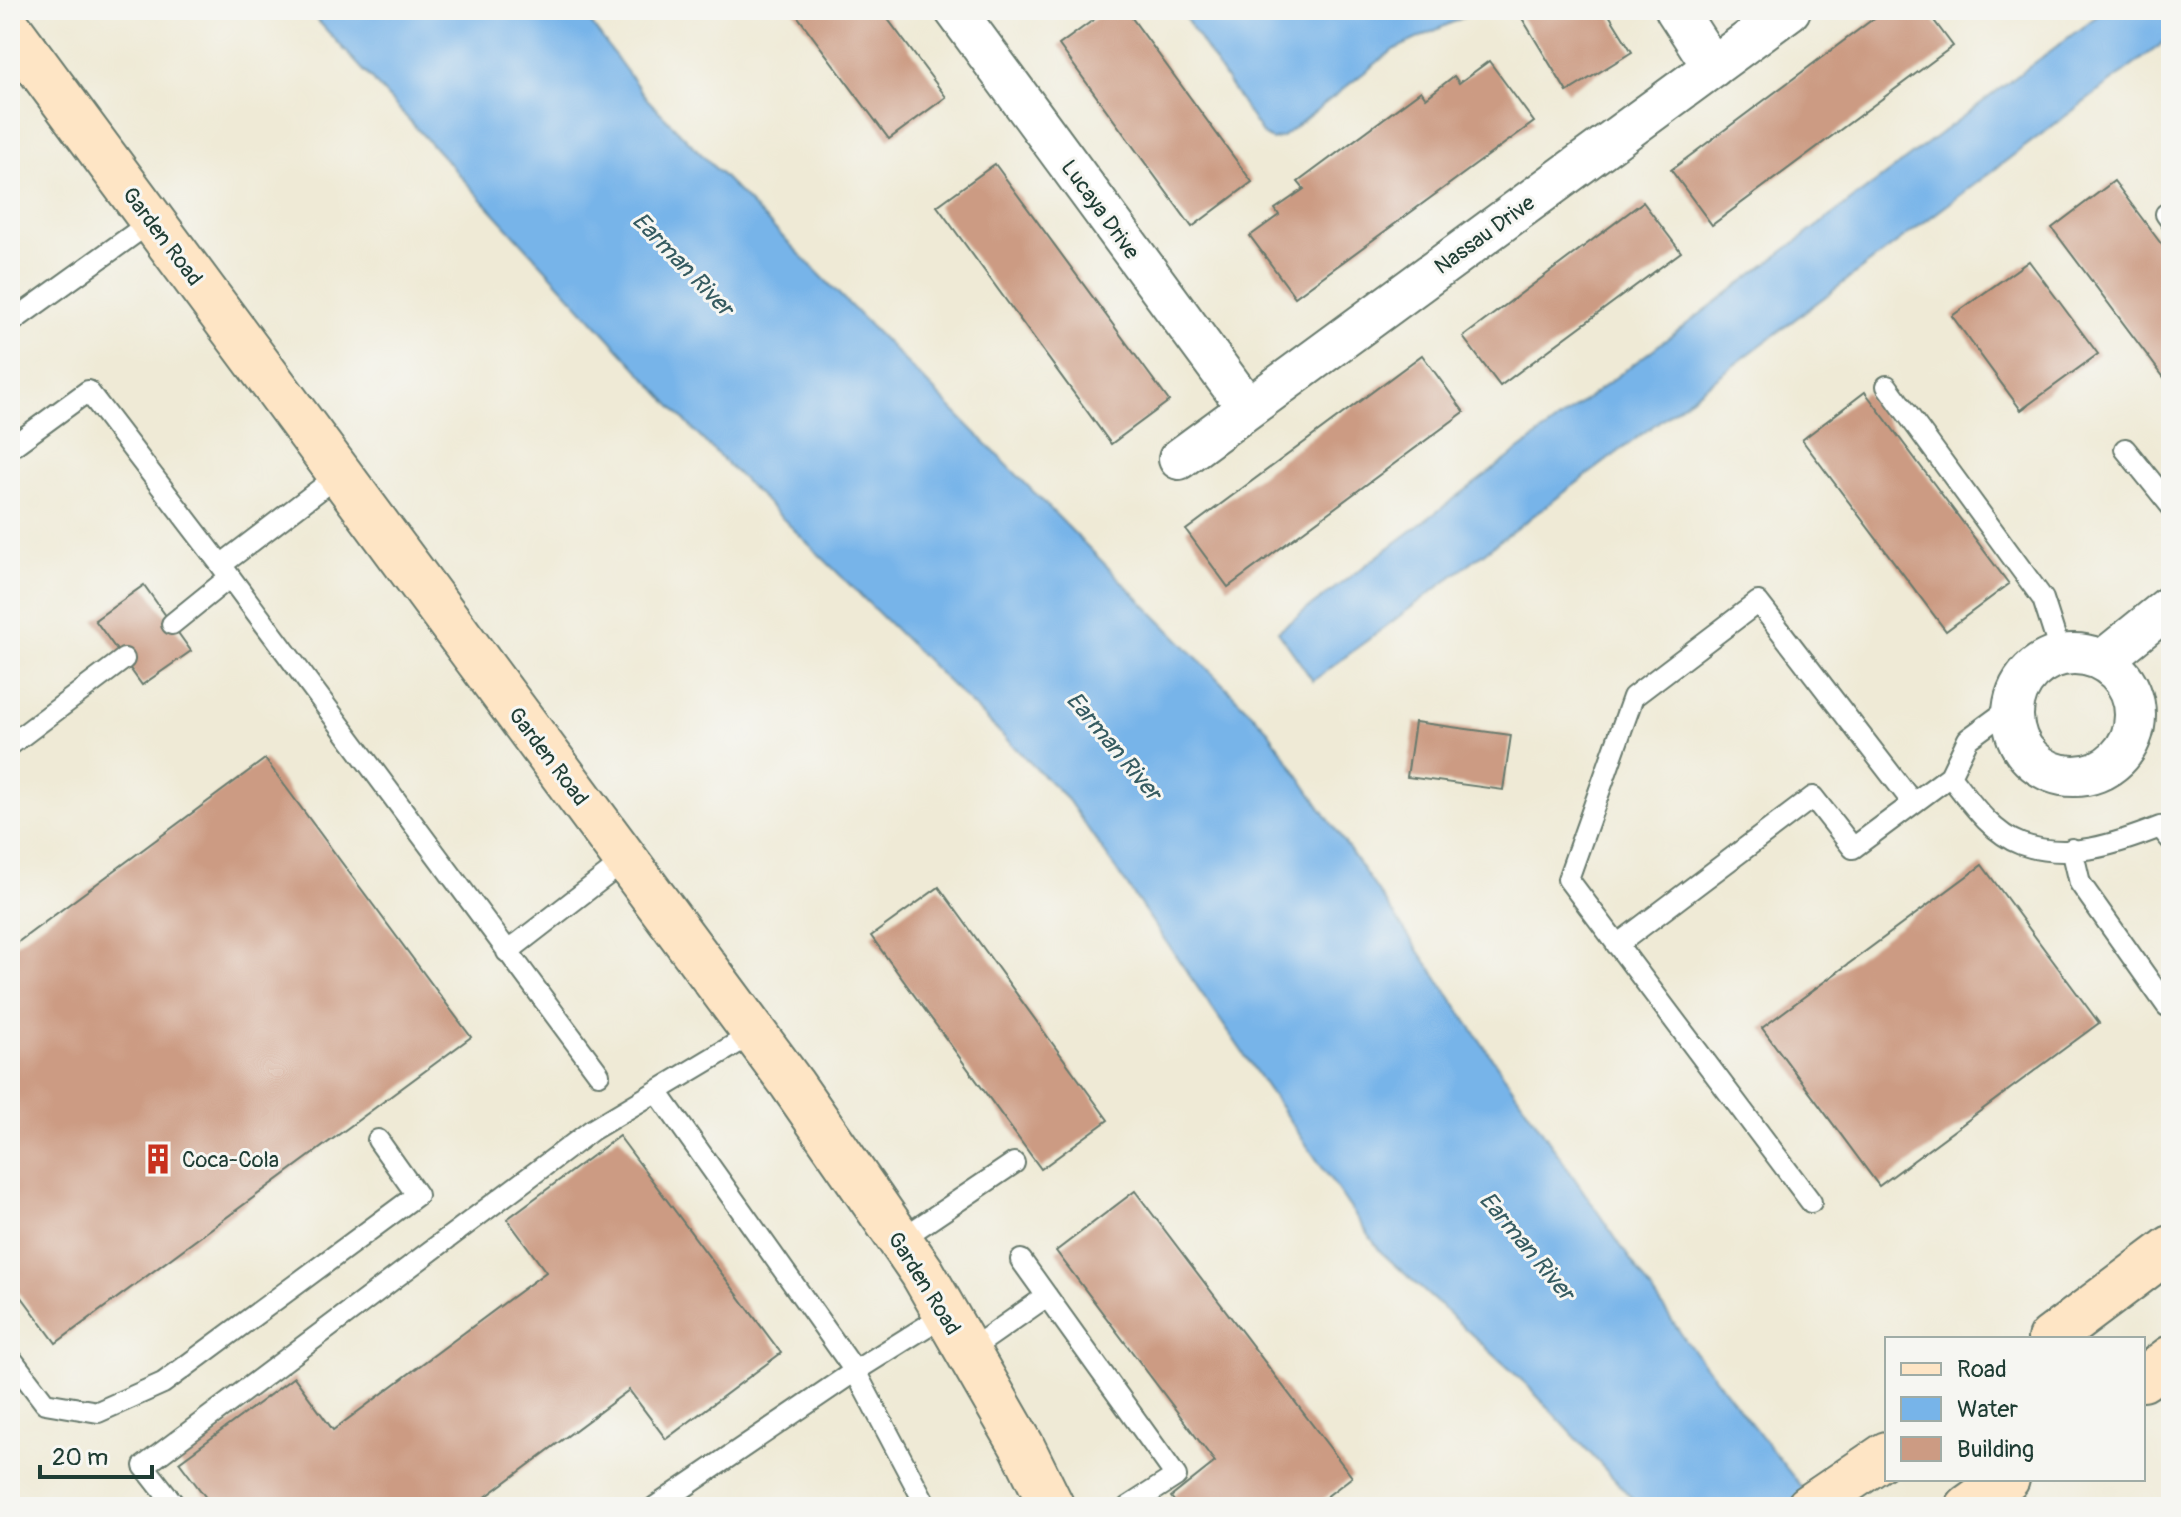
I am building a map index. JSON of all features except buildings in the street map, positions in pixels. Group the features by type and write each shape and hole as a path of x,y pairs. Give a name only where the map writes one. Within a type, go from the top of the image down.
{"street":[{"name":"Lucaya Drive","path":"955,10 1247,407"},
{"path":"1676,10 1713,67"},
{"name":"Nassau Drive","path":"1179,459 1790,10"},
{"name":"Garden Road","path":"10,29 754,1033 900,1240 946,1314 1052,1507"},
{"path":"2103,660 2171,605"},
{"path":"2083,653 2103,660 2116,669 2129,686 2136,706 2131,739 2119,758 2107,767 2087,775 2066,776 2050,772 2032,760 2019,743 2013,706 2020,685 2041,663 2061,655 2083,653"},
{"path":"2053,1337 2171,1248"},
{"path":"2145,1378 2171,1358"},
{"path":"1809,1507 1885,1455"},
{"path":"1968,1507 2004,1481"}],"lane":[{"path":"10,323 152,221"},
{"path":"1887,386 2043,599 2061,655"},
{"path":"10,448 88,391 599,1074"},
{"path":"2125,449 2171,506"},
{"path":"172,624 225,571 340,474"},
{"path":"1811,1202 1568,879 1633,697 1758,602 1913,803"},
{"path":"10,745 124,659"},
{"path":"1617,945 1813,797 1853,848 1950,776 1968,739 2013,706"},
{"path":"1950,776 1980,815 2021,844 2072,849 2109,847 2160,827 2171,840"},
{"path":"2072,849 2080,883 2167,1006 2171,1003"},
{"path":"507,952 626,860"},
{"path":"176,1507 144,1466 592,1130 754,1033"},
{"path":"658,1093 855,1371 927,1507"},
{"path":"10,1357 45,1403 98,1412 163,1383 417,1195 378,1140"},
{"path":"900,1240 1014,1163"},
{"path":"1021,1260 1176,1476 1128,1507"},
{"path":"967,1352 1047,1296"},
{"path":"655,1507 855,1371 946,1314"}],"water":[{"name":"Earman River","path":"308,10 581,10 648,100 1266,728 1686,1341 1817,1507 1640,1507 1526,1384 1380,1251 1068,800 699,436"},
{"path":"1180,10 1477,11 1393,50 1282,137 1272,140 1263,135"},
{"path":"2105,10 2171,10 2171,37 1313,681 1278,631"}],"place":[{"name":"Coca-Cola","path":"158,1159"}]}
